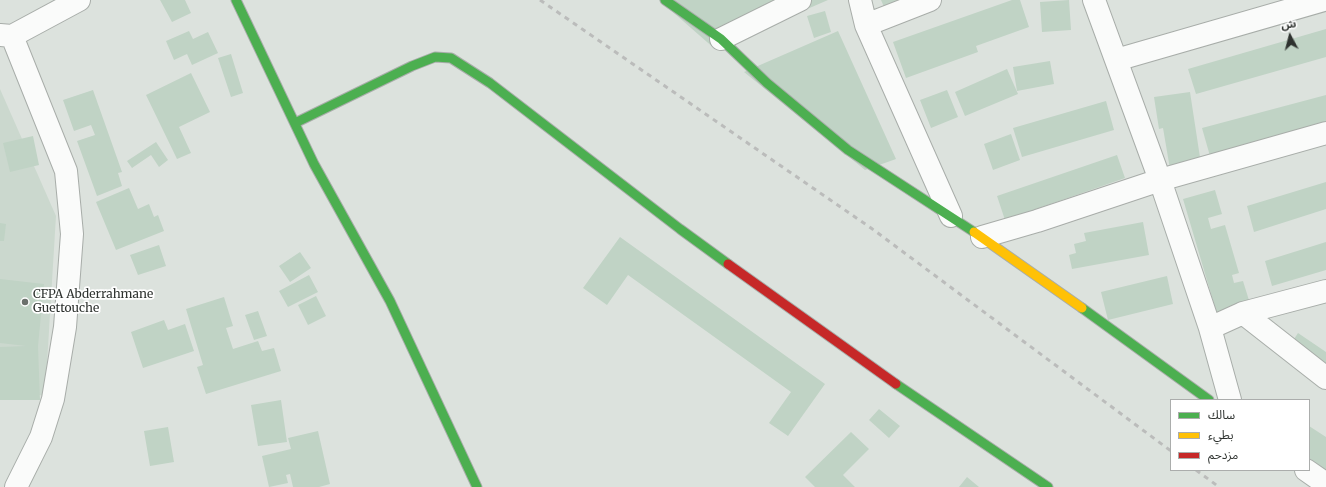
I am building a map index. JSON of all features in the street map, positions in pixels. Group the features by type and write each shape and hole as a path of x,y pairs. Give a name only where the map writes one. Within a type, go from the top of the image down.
{"street":[{"path":"16,487 41,437 53,399 65,327 72,234 66,171 6,36 79,0"},
{"path":"236,0 314,164 390,301 477,487"},
{"path":"666,0 721,39 767,83 848,150 982,237 1208,399"},
{"path":"721,39 800,0"},
{"path":"860,0 866,25 951,216"},
{"path":"866,25 930,0"},
{"path":"1094,0 1160,180 1210,328 1230,399"},
{"path":"1116,60 1325,0"},
{"path":"295,123 412,66 435,57 451,58 490,83 680,229 864,361 1048,487"},
{"path":"982,237 1037,221 1160,180 1326,133"},
{"path":"1210,328 1243,313 1326,291"},
{"path":"1243,313 1326,378"},
{"path":"1307,471 1326,484"}],"shaded area":[{"name":"CFPA Abderrahmane Guettouche","path":"0,89 56,216 45,396 0,388"}],"building":[{"path":"160,0 185,0 191,13 172,22"},
{"path":"659,0 828,0 715,49"},
{"path":"881,0 912,0 888,16"},
{"path":"1012,0 1020,0 1029,27 976,46 978,52 906,78 893,42"},
{"path":"1069,0 1071,30 1042,32 1040,2"},
{"path":"825,11 831,32 814,38 807,16"},
{"path":"1326,29 1326,57 1196,94 1188,69"},
{"path":"189,31 193,39 208,32 218,53 192,65 187,54 174,60 166,41"},
{"path":"838,31 896,159 865,170 744,72"},
{"path":"231,54 243,93 231,97 218,58"},
{"path":"1050,61 1054,84 1017,91 1013,67"},
{"path":"1007,69 1018,94 965,116 955,92"},
{"path":"191,73 210,112 179,127 191,153 177,159 146,95"},
{"path":"93,90 122,172 118,173 122,186 97,196 77,141 95,135 91,125 74,131 63,100"},
{"path":"947,90 958,117 931,128 920,100"},
{"path":"1190,92 1201,164 1170,169 1163,128 1159,129 1154,97"},
{"path":"1326,95 1326,125 1210,156 1202,128"},
{"path":"1106,101 1114,130 1022,157 1013,128"},
{"path":"1011,134 1020,160 993,170 984,144"},
{"path":"33,136 39,165 10,172 3,143"},
{"path":"156,142 168,160 159,167 151,155 132,168 127,161"},
{"path":"1117,155 1125,178 1005,220 997,196"},
{"path":"1326,182 1326,209 1254,232 1247,206"},
{"path":"129,188 138,209 149,204 154,217 158,215 164,231 116,250 96,202"},
{"path":"1215,190 1222,214 1208,218 1211,229 1225,225 1239,273 1232,275 1234,283 1243,281 1252,310 1219,321 1183,199"},
{"path":"1143,222 1149,255 1072,269 1069,255 1076,253 1074,244 1086,241 1084,233"},
{"path":"0,223 6,224 4,241 0,241"},
{"path":"620,237 825,384 788,436 769,423 791,392 628,275 607,305 583,288"},
{"path":"1326,242 1326,270 1272,286 1265,261"},
{"path":"159,245 166,266 138,275 130,255"},
{"path":"300,252 311,268 290,282 279,266"},
{"path":"309,275 318,292 288,307 279,291"},
{"path":"1167,276 1173,304 1108,320 1101,292"},
{"path":"0,279 44,284 38,346 40,400 0,400 0,347 26,346 0,343"},
{"path":"316,296 326,316 308,325 298,305"},
{"path":"224,297 233,326 226,328 233,349 258,341 262,351 274,348 281,371 206,394 197,367 203,365 186,309"},
{"path":"258,311 267,336 254,340 245,315"},
{"path":"164,320 168,330 185,324 194,351 143,368 131,332"},
{"path":"1298,333 1326,352 1326,384 1283,356"},
{"path":"281,400 287,442 258,446 251,405"},
{"path":"879,409 900,426 889,438 869,420"},
{"path":"168,427 174,462 150,466 144,431"},
{"path":"1310,427 1326,437 1326,470 1310,459"},
{"path":"318,431 330,484 319,487 293,487 290,474 286,475 288,483 269,487 262,456 291,449 288,438"},
{"path":"851,432 869,449 843,475 855,487 815,487 805,477"},
{"path":"967,477 979,487 959,487"}],"railway":[{"path":"540,0 871,228 1170,450"},
{"path":"1197,471 1219,487"}],"traffic: fast":[{"path":"236,0 314,164 390,301 477,487"},
{"path":"665,0 721,39 767,83 848,150 974,232"},
{"path":"295,123 412,66 435,57 451,58 490,83 728,264"},
{"path":"1082,308 1208,399"},
{"path":"896,384 1048,487"}],"traffic: slow":[{"path":"974,232 1082,308"}],"traffic: jam":[{"path":"728,264 896,384"}],"place":[{"name":"CFPA Abderrahmane Guettouche","path":"25,302"}]}
